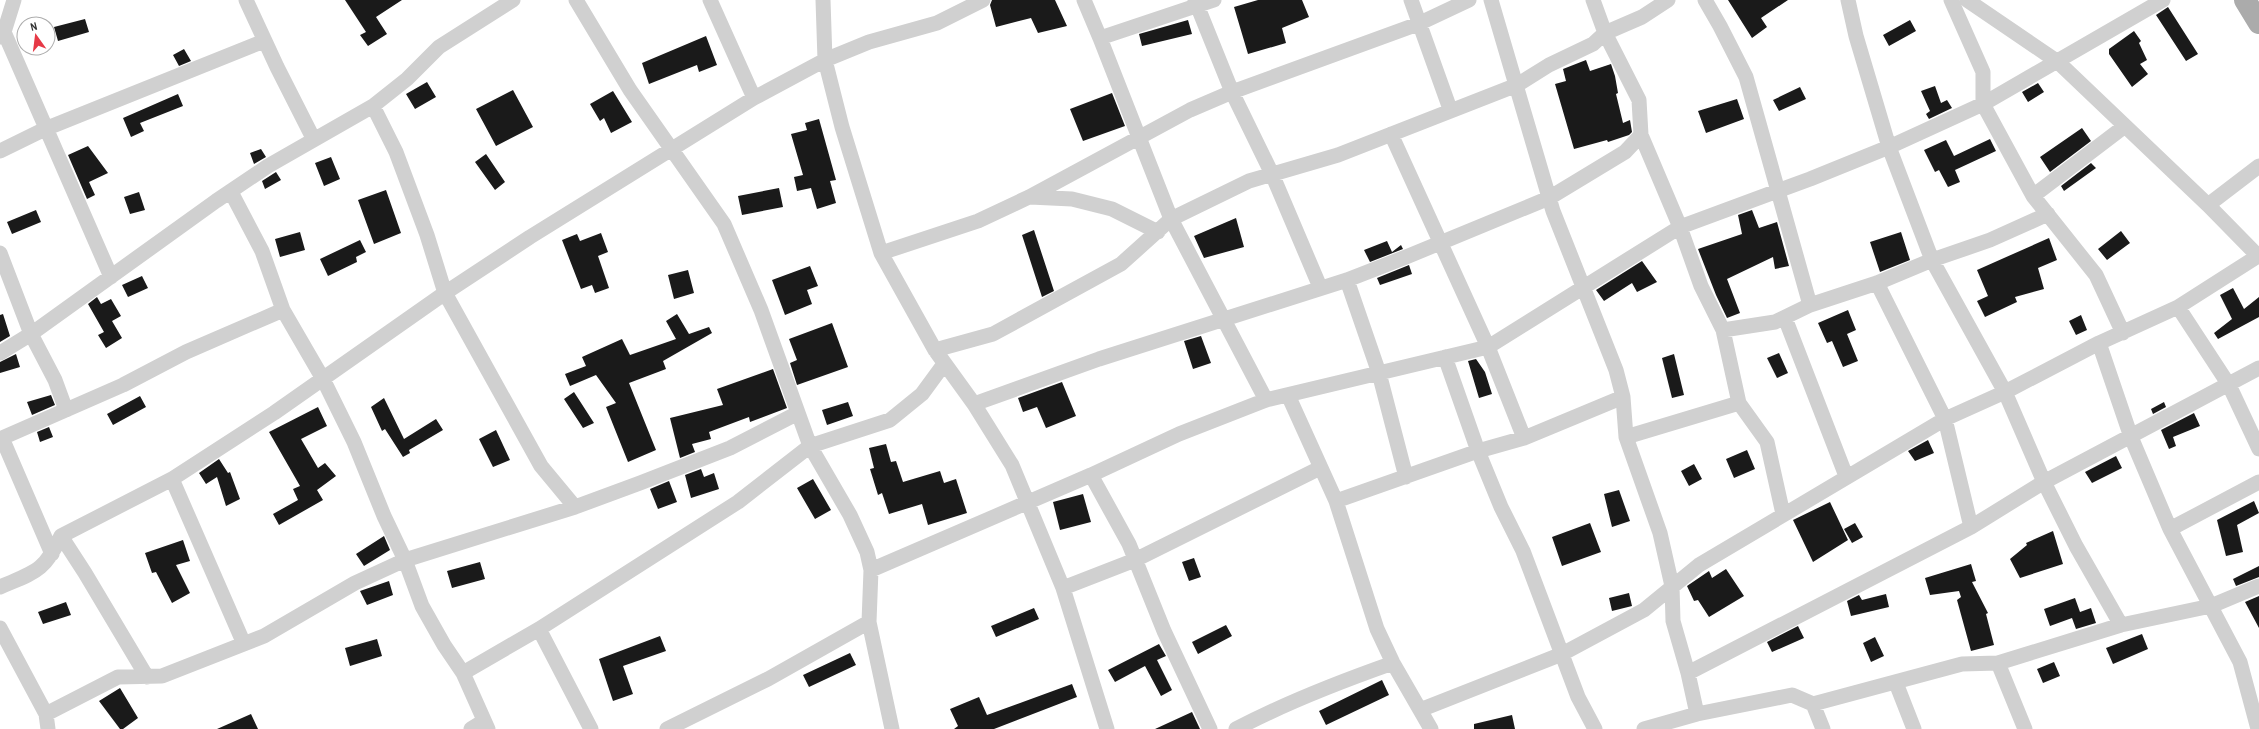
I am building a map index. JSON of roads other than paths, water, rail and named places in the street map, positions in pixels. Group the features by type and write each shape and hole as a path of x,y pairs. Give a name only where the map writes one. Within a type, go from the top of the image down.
{"street":[{"path":"14,0 2,34 111,277"},
{"path":"246,0 264,41 314,138"},
{"path":"0,353 31,334 231,192 314,138 374,106 406,79 439,47 513,0"},
{"path":"576,0 630,90 724,224 762,310 810,446 850,515 867,552 871,570 869,622 892,729"},
{"path":"710,0 754,98"},
{"path":"823,0 825,60 842,127 882,253 935,350 974,404 1012,465 1063,588 1108,729"},
{"path":"0,587 37,571 52,554 61,536 172,479 324,379 445,293 530,237 754,98 825,60 869,42 937,23 983,0"},
{"path":"1084,0 1171,219 1266,400"},
{"path":"1100,38 1196,3 1214,0"},
{"path":"1411,0 1418,24 1450,109"},
{"path":"882,253 978,221 1029,197 1190,110 1232,92 1418,24 1469,0"},
{"path":"1491,0 1549,198 1582,287 1616,370 1623,397 1626,437 1660,533 1672,586 1673,621 1688,673 1697,714"},
{"path":"1593,0 1605,33 1639,100 1641,135 1680,227 1701,286 1723,330 1739,403 1768,442 1783,514"},
{"path":"935,350 993,334 1121,264 1171,219 1249,181 1338,155 1450,109 1517,85 1549,66 1593,44 1605,33 1642,17 1668,0"},
{"path":"1705,0 1746,77 1810,305"},
{"path":"1848,0 1856,36 1889,147 1932,260 2005,392 2044,482 2076,546 2121,624"},
{"path":"1951,0 1983,72 1983,104 2033,196 2096,275 2123,333"},
{"path":"1420,710 1562,654 1644,610 1699,565 1846,476 1944,419 2005,392 2099,343 2178,307 2259,257 2208,204 2058,62 1967,0"},
{"path":"871,570 1029,504 1179,434 1266,400 1488,347 1680,227 1810,179 1889,147 1983,104 2163,0"},
{"path":"1196,3 1232,92 1272,174 1320,287"},
{"path":"0,151 45,129 264,41"},
{"path":"374,106 396,152 427,235 445,293 542,466 575,507"},
{"path":"2033,196 2125,126"},
{"path":"1391,134 1439,243 1488,347 1524,438"},
{"path":"974,404 1099,359 1320,287 1347,280 1439,243 1549,198 1625,152 1641,135"},
{"path":"2208,204 2259,166"},
{"path":"231,192 262,251 283,310 324,379 354,442 384,516 405,560 422,606 444,646 463,673 486,725 471,729"},
{"path":"1029,197 1072,199 1112,209 1158,232"},
{"path":"1723,330 1775,322 1810,305 1877,283 1932,260 1990,240 2048,214"},
{"path":"0,254 31,334 55,380 66,410"},
{"path":"1347,280 1378,373 1406,477"},
{"path":"1877,283 1944,419 1971,527"},
{"path":"2178,307 2229,385 2259,449"},
{"path":"52,554 2,438 123,384 186,352 283,310"},
{"path":"1785,318 1846,476"},
{"path":"2099,343 2131,438 2170,529 2240,662 2258,729"},
{"path":"1445,357 1478,451 1501,507 1523,551 1578,696 1595,729"},
{"path":"463,673 539,629 738,502 810,446 890,420 922,394 944,364"},
{"path":"1688,673 1971,527 2044,482 2131,438 2259,368"},
{"path":"1288,395 1336,501 1377,629 1393,663 1431,729"},
{"path":"1336,501 1478,451 1524,438 1623,397"},
{"path":"1626,437 1739,403"},
{"path":"0,628 47,725 118,677 162,676 264,636 355,582 405,560 575,507 730,448 798,413"},
{"path":"1063,588 1135,560 1320,468"},
{"path":"1091,475 1129,544 1164,631 1210,729"},
{"path":"172,479 244,644"},
{"path":"2170,529 2259,482"},
{"path":"61,536 86,573 147,677"},
{"path":"1644,729 1674,724 1697,714 1792,695 1813,704 1962,664 1998,663 2121,624 2211,606 2259,586"},
{"path":"667,729 768,679 869,622"},
{"path":"539,629 591,729"},
{"path":"1236,729 1267,713 1337,683 1393,663"},
{"path":"1998,663 2025,729"},
{"path":"1896,682 1914,729"},
{"path":"1813,704 1823,729"}]}
